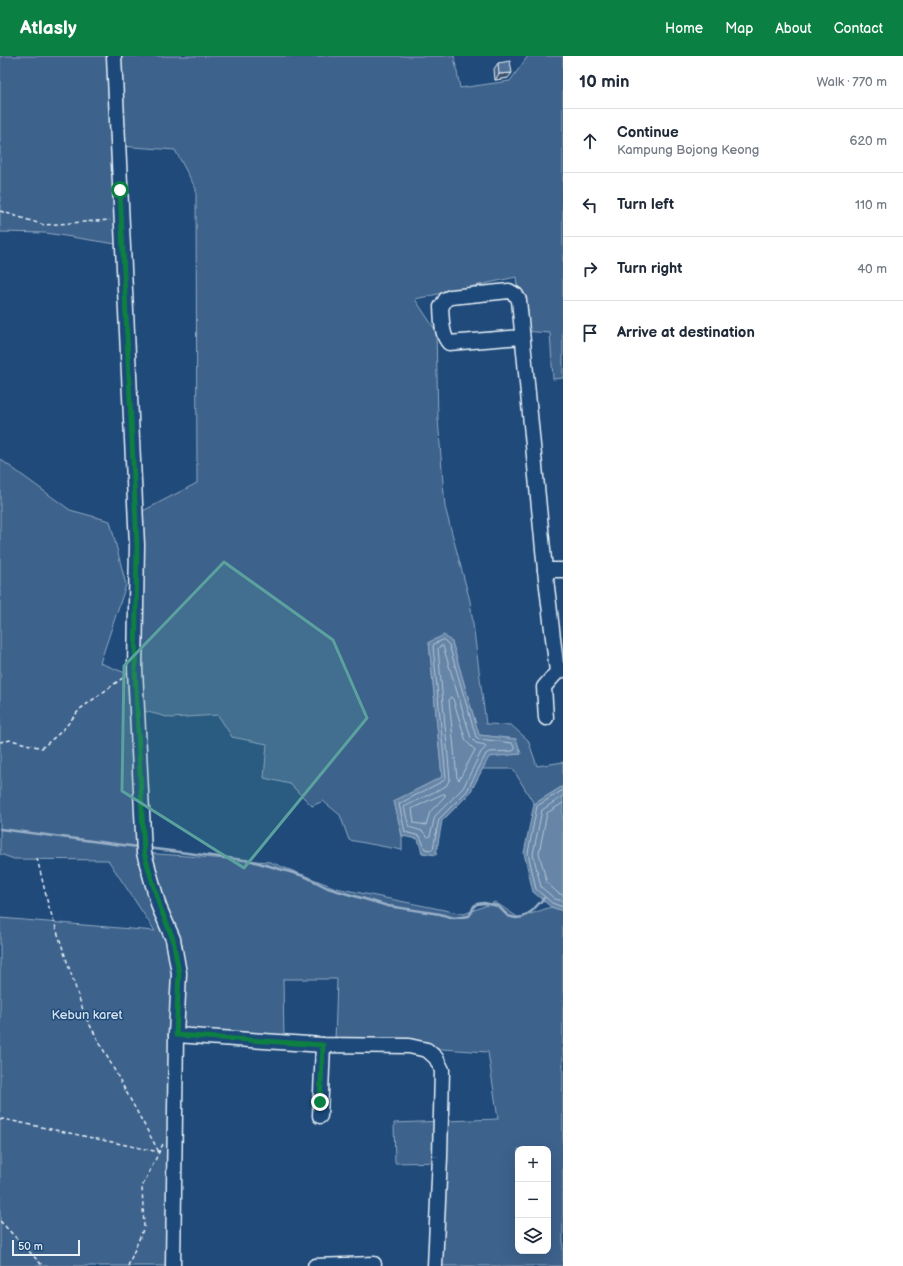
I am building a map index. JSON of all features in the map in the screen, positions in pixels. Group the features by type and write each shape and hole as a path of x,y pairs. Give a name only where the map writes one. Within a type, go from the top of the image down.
{"street":[{"path":"114,56 137,545 135,669 143,847 160,907 173,939 179,973 176,1035 173,1266"},
{"path":"517,337 449,343 445,339 441,307 446,299 451,296 509,291 516,295 519,300 517,337 545,570 560,671 544,687 546,718"},
{"path":"545,570 563,570"},
{"path":"176,1035 323,1045 409,1046 428,1050 436,1058 442,1070 435,1266"},
{"path":"320,1116 323,1045"},
{"path":"315,1266 374,1264"}],"path":[{"path":"0,211 44,225 121,220"},
{"path":"0,742 11,740 42,748 64,730 80,709 135,669"},
{"path":"37,858 48,904 85,1016 159,1152"},
{"path":"0,1120 3,1119 159,1152"},
{"path":"128,1266 144,1227 142,1187 166,1139"},
{"path":"0,1221 43,1266"}],"highlighted area":[{"path":"224,562 333,640 367,718 244,868 122,791 124,666"}],"green space":[{"name":"Kebun karet","path":"0,56 454,56 460,88 510,81 528,56 563,56 563,378 553,379 550,333 523,331 516,277 415,299 436,331 438,419 445,507 470,601 486,724 511,725 528,740 537,766 563,762 563,786 534,804 513,769 482,769 489,756 521,754 516,739 479,735 452,642 429,642 442,777 394,801 402,836 402,850 349,840 340,815 323,801 312,806 290,784 264,778 267,744 232,737 218,715 171,718 140,710 144,853 270,862 336,888 464,914 495,902 519,918 551,907 563,911 563,1266 438,1266 445,1162 395,1163 394,1123 498,1119 488,1052 335,1042 337,979 283,979 284,1043 174,1033 168,1266 0,1266 0,918 155,931 108,860 14,859 0,854 0,459 70,510 110,521 126,585 100,663 138,678 139,513 197,483 196,189 175,150 119,146 122,245 46,233 0,232"}],"water":[{"path":"444,635 452,642 479,735 516,739 521,754 489,757 470,793 442,821 436,855 422,853 418,839 402,836 394,801 442,777 429,642"},
{"path":"563,786 563,911 551,907 533,892 524,853 534,804"}],"building":[{"path":"510,61 512,73 499,74 498,63"}],"waterway":[{"path":"0,829 138,847"},
{"path":"147,848 252,861 304,876 328,888 388,906 440,914 454,918 469,916 474,906 484,903 498,906 508,916 516,918 523,917 532,911 544,898"}],"route":[{"path":"120,190 137,545 135,669 144,853 160,907 173,939 179,973 176,1035 323,1045 320,1102"}]}
